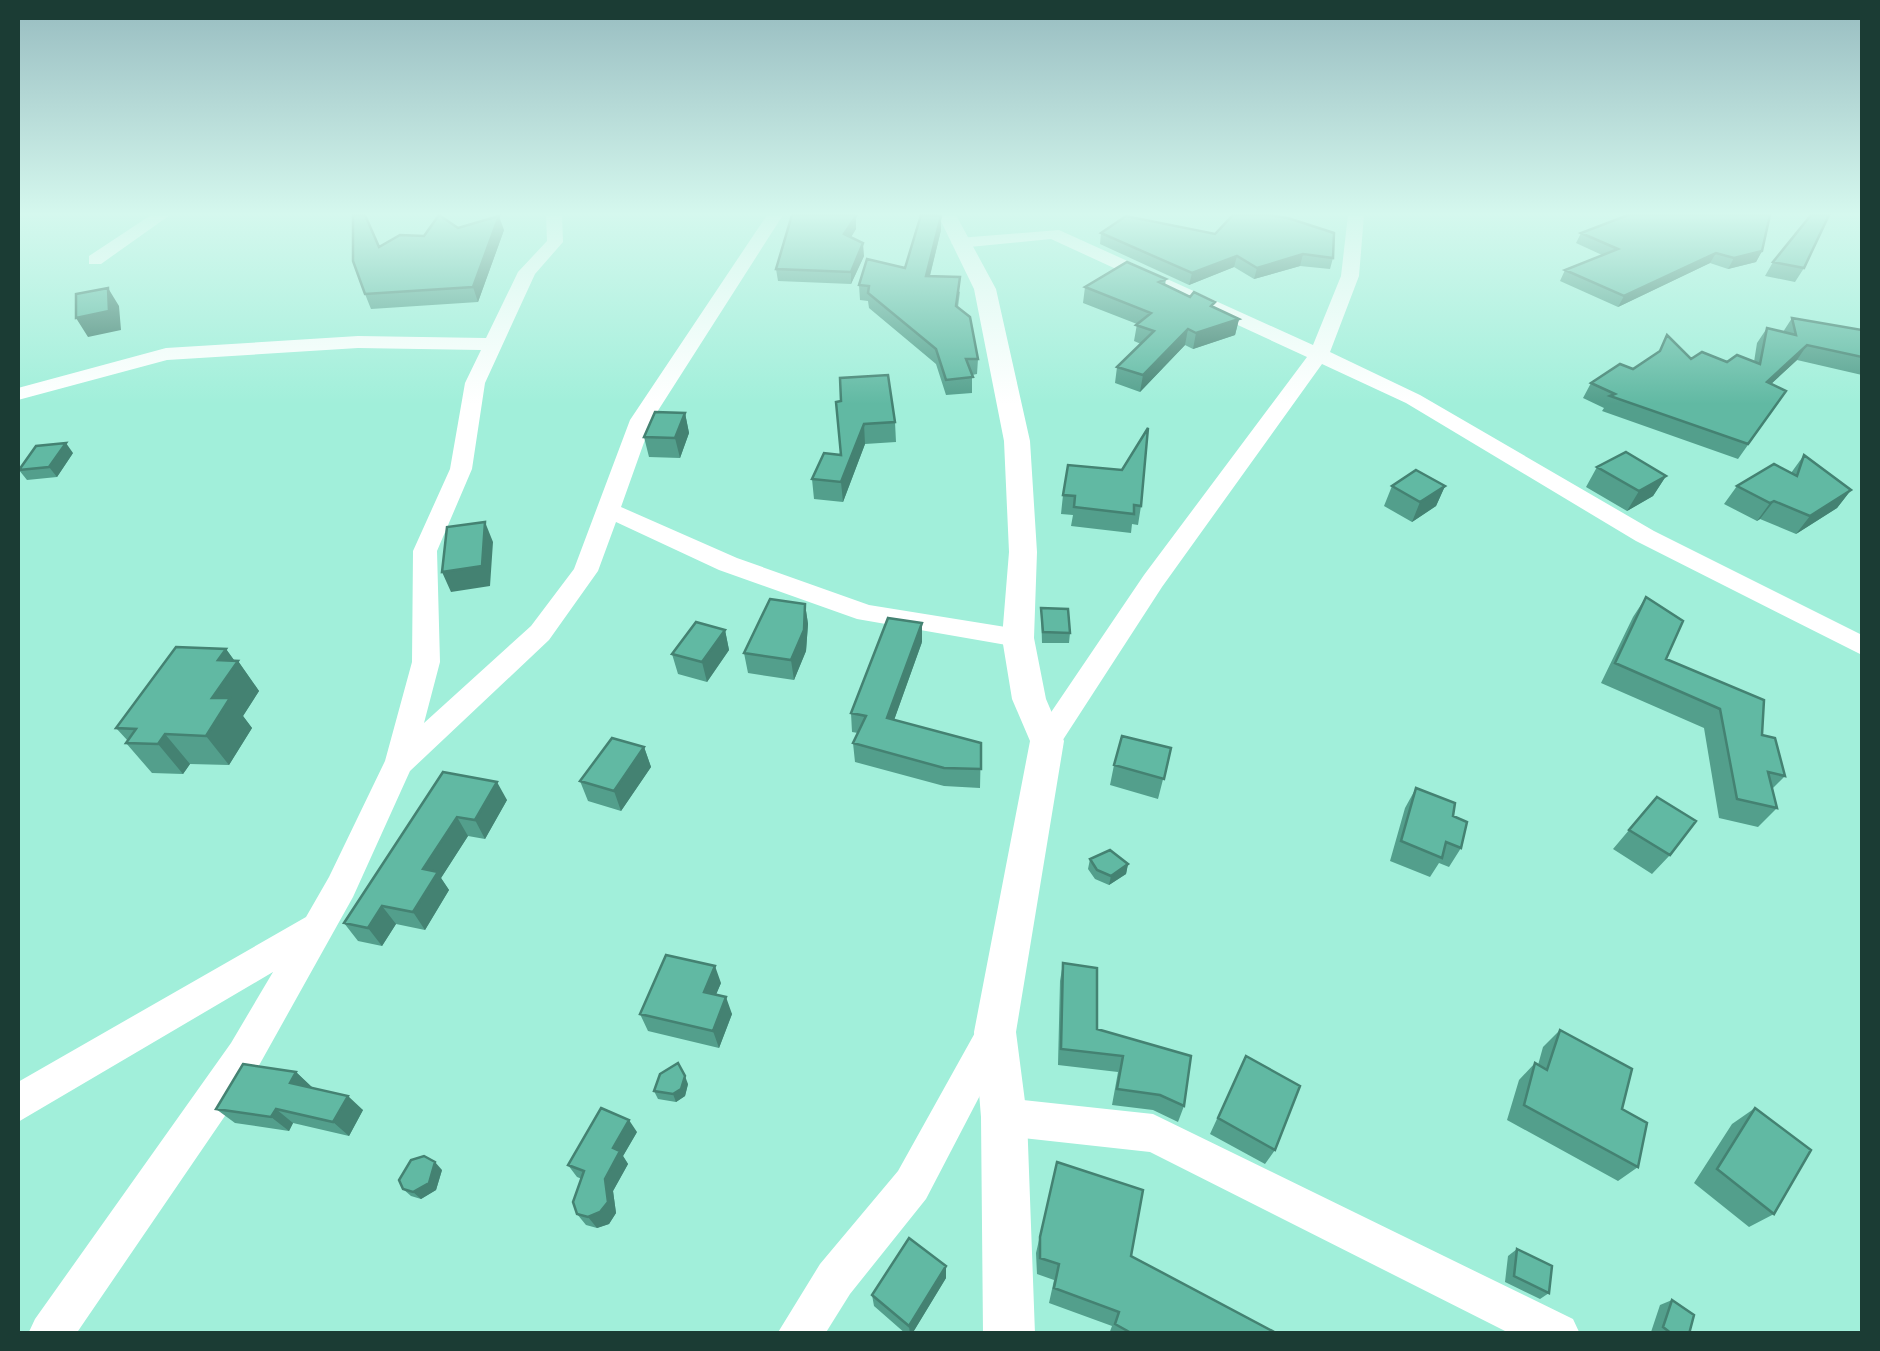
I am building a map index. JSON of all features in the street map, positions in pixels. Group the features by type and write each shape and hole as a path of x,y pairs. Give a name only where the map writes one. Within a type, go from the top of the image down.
{"street":[{"path":"50,1334 244,1056 342,888 398,764 426,662 425,551 461,469 475,383 524,278"},
{"path":"398,764 540,632 586,571 640,420 733,278"},
{"path":"979,278 985,289 1017,441 1022,552 1018,638 1029,699 1047,741"},
{"path":"1153,278 1413,399 1660,544 1862,646"},
{"path":"1009,1334 1004,1117 995,1032 1047,741 1153,582 1319,354 1349,278"},
{"path":"18,394 166,354 358,342 495,344"},
{"path":"606,509 728,564 866,613 1018,638"},
{"path":"18,1103 318,928"},
{"path":"799,1334 835,1279 912,1184 995,1032"},
{"path":"1004,1117 1153,1133 1558,1334"}],"building":[{"path":"359,278 476,278 473,287 365,294"},
{"path":"861,278 960,278 956,306 970,317 978,359 966,359 973,377 946,380 936,349 868,293 869,286 859,285"},
{"path":"1100,278 1164,278 1159,282 1190,297 1194,292 1215,302 1211,306 1239,319 1196,333 1188,329 1143,375 1117,367 1154,331 1136,325 1151,313 1085,287"},
{"path":"1583,278 1662,278 1624,296"},
{"path":"108,288 109,311 76,318 76,294"},
{"path":"1792,318 1862,330 1862,357 1807,345 1767,382 1786,391 1748,444 1610,396 1615,394 1591,383 1620,364 1633,369 1660,351 1667,335 1691,359 1702,352 1727,362 1737,355 1760,364 1767,328 1796,335"},
{"path":"888,375 895,422 864,424 841,482 812,479 824,453 841,455 836,402 841,401 840,378"},
{"path":"655,412 685,413 675,438 644,437"},
{"path":"1148,428 1141,506 1134,505 1134,514 1074,507 1075,496 1063,495 1068,465 1122,470"},
{"path":"66,443 49,467 19,470 36,446"},
{"path":"1626,452 1666,476 1639,491 1597,467"},
{"path":"1804,455 1851,490 1810,516 1774,501 1770,503 1737,486 1774,464 1797,476"},
{"path":"1416,470 1445,486 1420,502 1392,486"},
{"path":"485,522 482,566 442,572 447,527"},
{"path":"1646,597 1683,621 1666,659 1764,700 1762,735 1775,738 1785,776 1768,772 1777,808 1737,799 1720,709 1615,663"},
{"path":"770,599 805,604 804,630 791,660 744,653"},
{"path":"1041,608 1068,609 1070,633 1043,632"},
{"path":"888,618 922,623 887,718 981,743 981,769 944,768 853,743 866,716 851,713"},
{"path":"696,622 725,630 702,662 672,654"},
{"path":"176,647 226,649 218,660 238,661 212,698 230,698 206,736 165,734 158,744 126,743 136,729 116,728"},
{"path":"1122,736 1171,748 1164,779 1114,765"},
{"path":"612,738 644,747 614,791 580,781"},
{"path":"443,772 497,782 475,820 457,817 423,869 438,872 413,912 382,906 368,928 344,923"},
{"path":"1416,788 1455,803 1453,816 1467,822 1461,848 1446,842 1442,858 1401,841"},
{"path":"1657,797 1696,821 1670,855 1629,830"},
{"path":"1110,850 1128,864 1111,876 1097,870 1090,859"},
{"path":"666,955 715,966 704,992 726,997 713,1031 640,1014"},
{"path":"1063,963 1097,968 1097,1029 1191,1056 1184,1106 1160,1095 1117,1089 1123,1056 1061,1049"},
{"path":"1560,1030 1632,1069 1622,1109 1647,1123 1638,1167 1524,1105 1535,1063 1547,1070"},
{"path":"1246,1056 1300,1086 1275,1150 1218,1118"},
{"path":"678,1063 685,1076 681,1089 673,1094 654,1091 660,1074"},
{"path":"243,1064 296,1072 290,1083 348,1096 333,1122 276,1109 271,1117 216,1109"},
{"path":"601,1108 629,1120 613,1148 620,1151 605,1179 608,1202 600,1212 588,1217 577,1214 573,1202 584,1171 568,1165"},
{"path":"1755,1108 1811,1150 1774,1214 1717,1169"},
{"path":"424,1156 435,1162 429,1183 413,1192 403,1189 399,1180 411,1160"},
{"path":"1057,1162 1143,1190 1131,1256 1278,1334 1133,1334 1115,1324 1119,1312 1054,1288 1059,1264 1040,1258 1040,1237"},
{"path":"909,1238 946,1266 909,1326 872,1295"},
{"path":"1517,1249 1552,1266 1549,1293 1514,1276"},
{"path":"1672,1300 1694,1315 1689,1334 1672,1334 1663,1327"}]}
